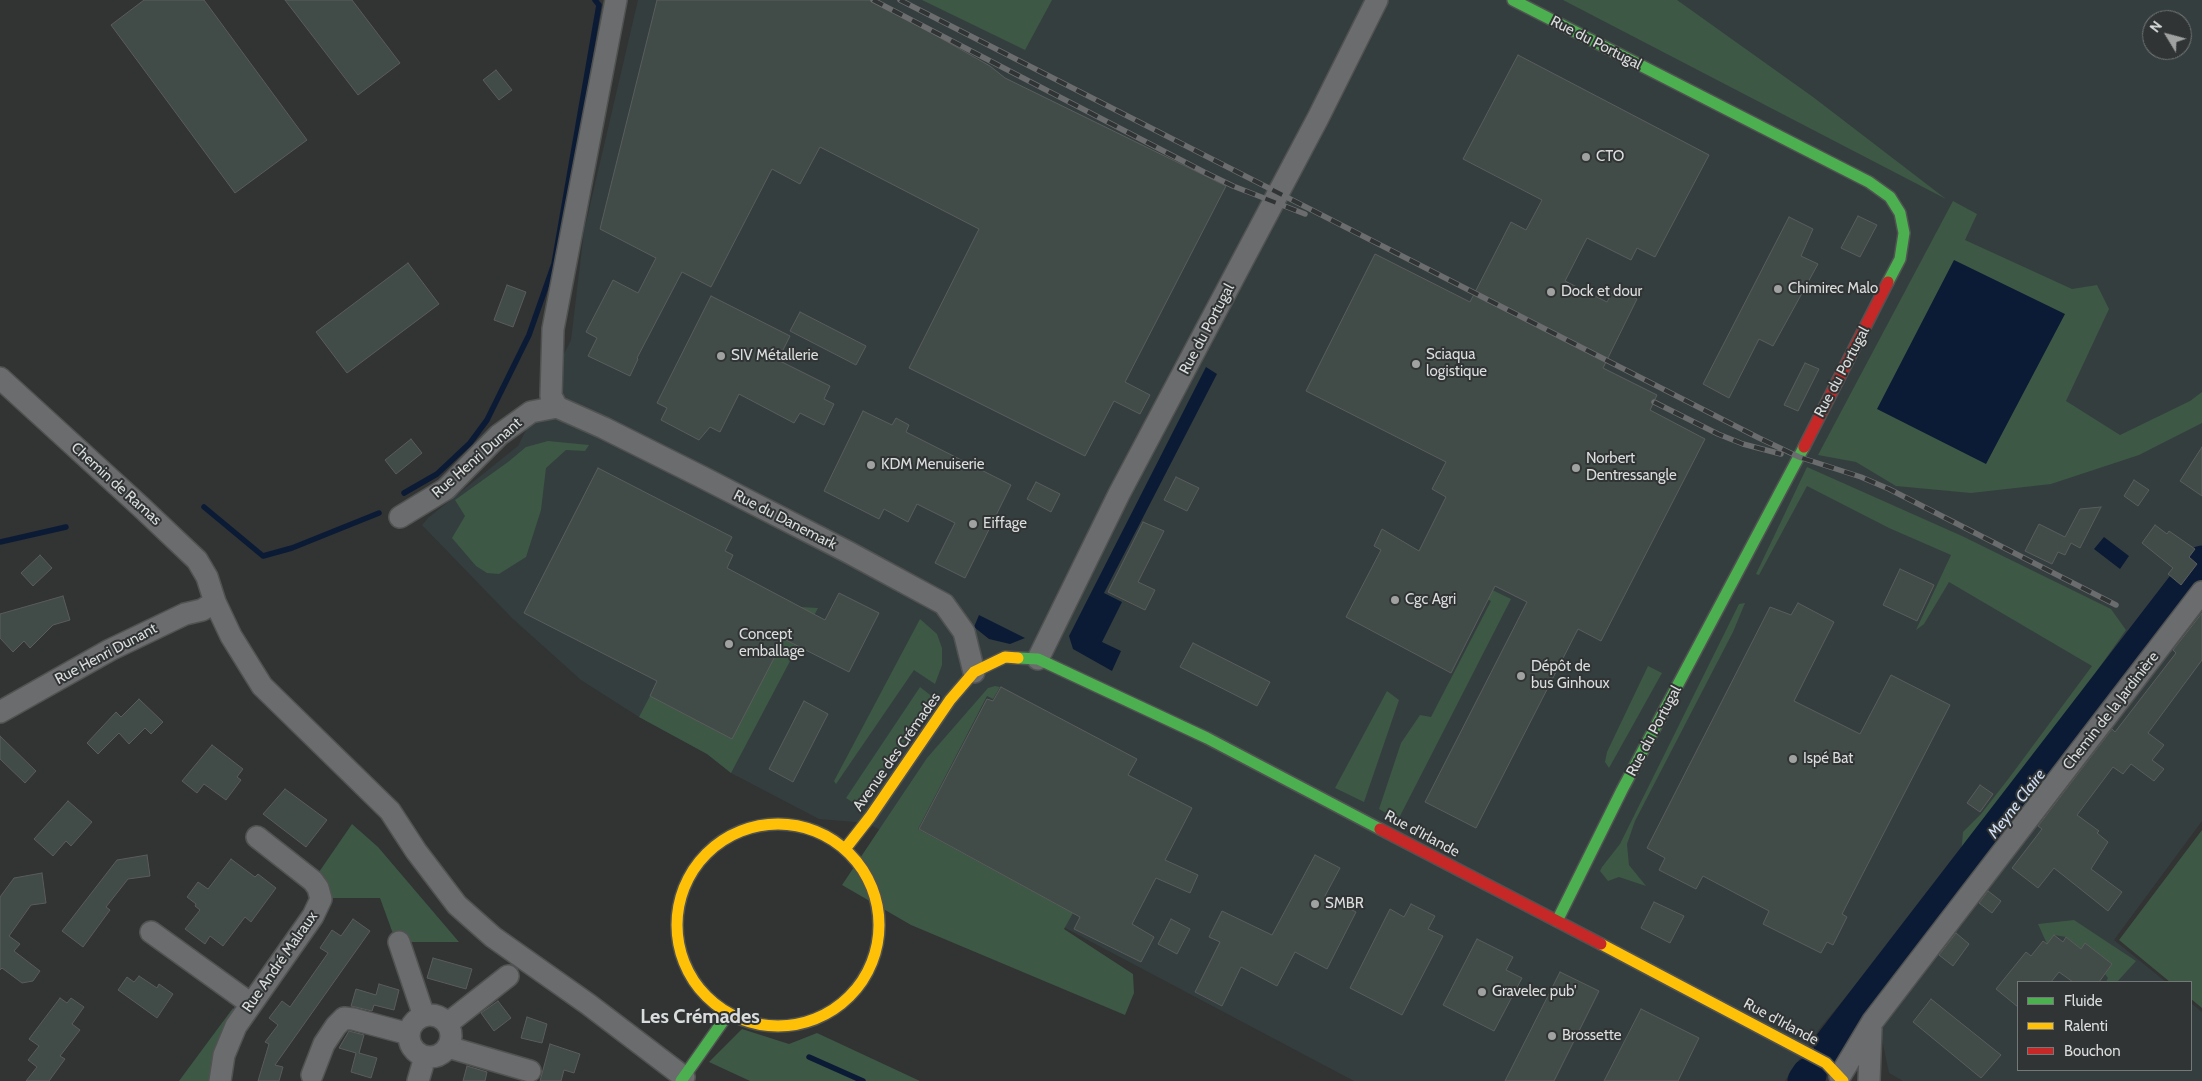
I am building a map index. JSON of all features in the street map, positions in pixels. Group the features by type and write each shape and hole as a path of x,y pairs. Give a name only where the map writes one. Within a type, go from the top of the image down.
{"street":[{"path":"557,407 551,396 553,329 616,0"},
{"name":"Rue du Portugal","path":"1038,659 1119,494 1318,118 1377,0"},
{"name":"Rue du Portugal","path":"1512,0 1869,182 1890,197 1900,213 1904,233 1900,259 1794,466 1618,799 1557,921"},
{"name":"Chemin de Ramas","path":"0,378 197,560 207,576 215,602 231,636 262,686 390,811 416,851 457,905 493,937 588,1004 683,1079"},
{"name":"Rue Henri Dunant","path":"400,517 446,489 500,435 531,412 557,407"},
{"name":"Rue du Danemark","path":"557,407 604,428 702,477 944,604 964,632 974,672"},
{"name":"Chemin de la Jardinière","path":"1842,1078 1873,1021 2202,592"},
{"name":"Rue Henri Dunant","path":"0,712 110,650 185,614 202,610 215,602"},
{"name":"Rue d'Irlande","path":"974,672 1005,657 1038,659 1207,738 1801,1049 1826,1063 1842,1078"},
{"name":"Avenue des Crémades","path":"845,849 870,817 950,700 974,672"},
{"path":"769,824 810,828 845,849 866,876 878,907 878,941 867,973 848,998 821,1017 790,1026 758,1025 728,1014 695,985 678,946 678,902 697,863 729,836 769,824"},
{"name":"Rue André Malraux","path":"220,1081 224,1055 236,1026 313,916 321,899 318,888 313,881 257,838"},
{"path":"151,932 251,1004"},
{"path":"399,942 424,1016"},
{"path":"447,1024 508,976"},
{"path":"683,1079 728,1014"},
{"path":"424,1016 437,1016 447,1024 451,1035 448,1047 438,1056 425,1057 411,1046 409,1034 414,1023 424,1016"},
{"path":"312,1075 324,1044 344,1018 409,1034"},
{"path":"1869,1081 1870,1035 1873,1021"},
{"path":"448,1047 517,1073"},
{"path":"418,1081 425,1057"}],"shaded area":[{"path":"638,0 2202,0 2202,554 1971,846 1820,1028 1785,1081 1354,1081 867,823 819,819 731,773 707,754 639,717 581,680 512,618 422,525 428,518 518,446 571,340 584,231"},
{"path":"2202,610 2202,821 2114,940 2165,981 2017,981 2017,1071 2192,1071 2192,1004 2202,1012 2202,1081 1903,1081 1889,1073 1879,1025"}],"green space":[{"path":"922,0 1052,0 1025,50"},
{"path":"1563,0 1677,0 1813,97 1946,199"},
{"path":"1953,201 1977,214 1965,240 2072,289 2097,285 2109,309 2066,401 2120,435 2190,401 2202,392 2202,423 2139,455 2051,484 1971,493 1896,486 1856,462 1818,455"},
{"path":"548,441 589,445 585,451 566,450 546,468 541,510 526,557 499,574 487,573 476,566 452,538 465,516 455,500 526,447"},
{"path":"1807,467 1962,536 2111,609 2126,630 2014,787 1961,855 1963,832 1981,814 2009,778 2092,666 1949,582 1924,624 1916,630 1951,555 1889,528 1807,486 1759,575 1756,574"},
{"path":"1453,571 1511,599 1398,820 1379,809 1401,743 1420,715 1431,717 1491,601 1449,580"},
{"path":"1745,603 1733,632 1635,821 1627,844 1629,865 1646,886 1619,877 1608,881 1600,871 1620,844 1739,604"},
{"path":"800,607 818,608 731,773 707,754 639,717 650,696 732,738"},
{"path":"920,619 937,634 942,648 942,665 935,684 914,670 836,784 834,781"},
{"path":"1648,666 1662,673 1609,768 1605,762 1607,752"},
{"path":"920,687 934,698 860,807 846,798"},
{"path":"1000,687 993,699 987,696 918,829 1073,913 1064,929 1133,974 1134,993 1125,1015 911,925 842,885 927,758 988,688"},
{"path":"1387,691 1399,700 1364,802 1335,788"},
{"path":"352,824 378,847 459,942 396,942 380,898 332,898 329,887 319,872"},
{"path":"2202,830 2202,1008 2192,1000 2192,981 2169,981 2119,940"},
{"path":"2074,920 2136,961 2118,981 2106,981 2108,978 2105,974 2112,964 2085,944 2081,949 2066,937 2054,935 2047,944 2038,924"},
{"path":"233,1008 233,1015 212,1081 179,1081"},
{"path":"742,1029 789,1044 817,1033 920,1081 750,1081 709,1062"}],"water":[{"path":"1954,260 2065,314 1986,464 1877,409"},
{"path":"1206,367 1217,374 1104,593 1122,602 1102,642 1121,651 1112,671 1073,649 1069,636"},
{"path":"2104,537 2129,556 2120,569 2094,549"},
{"path":"979,615 1025,638 1010,644 989,639 974,627"}],"building":[{"path":"144,0 204,0 307,140 235,193 111,25"},
{"path":"285,0 352,0 400,63 358,95"},
{"path":"657,0 873,0 990,66 1005,78 1226,186 1125,382 1150,395 1140,414 1114,401 1085,456 909,368 979,229 820,147 800,184 772,169 711,287 682,272 637,358 630,376 588,356 597,338 586,332 613,280 638,293 656,258 600,229"},
{"path":"1518,55 1709,155 1655,257 1637,248 1631,260 1587,238 1565,281 1607,302 1615,287 1637,299 1603,368 1657,395 1650,410 1705,439 1601,641 1578,629 1476,828 1425,802 1527,602 1495,586 1451,673 1346,617 1381,550 1374,546 1382,529 1419,551 1446,497 1432,489 1446,462 1306,391 1375,254 1470,302 1511,222 1526,230 1542,200 1463,159"},
{"path":"496,70 512,90 499,100 483,80"},
{"path":"1858,216 1877,225 1860,257 1841,248"},
{"name":"Chimirec Malo","path":"1789,217 1813,229 1801,256 1818,264 1773,346 1759,339 1729,398 1703,384"},
{"path":"408,263 439,304 347,373 316,332"},
{"path":"507,285 526,292 513,327 494,320"},
{"path":"711,296 790,336 778,360 830,386 824,399 834,404 824,425 800,413 794,423 739,394 720,432 710,427 699,440 661,420 667,408 657,403"},
{"path":"800,312 866,346 856,365 790,331"},
{"path":"1805,363 1819,369 1798,411 1784,405"},
{"path":"863,411 892,425 896,418 909,425 906,432 1011,485 965,578 935,563 955,523 917,504 908,522 884,509 879,519 824,491"},
{"path":"411,439 422,453 396,474 385,460"},
{"path":"2202,447 2202,496 2180,481"},
{"path":"598,468 732,537 725,551 733,555 727,568 825,620 839,593 879,613 849,672 784,639 732,739 650,696 657,681 524,613"},
{"path":"1176,477 1199,488 1187,511 1164,500"},
{"path":"2134,480 2149,490 2138,506 2124,496"},
{"path":"1036,482 1060,494 1051,512 1027,499"},
{"path":"2101,507 2080,548 2071,543 2065,555 2058,552 2052,564 2025,551 2039,524 2065,537 2080,509"},
{"path":"1143,522 1164,531 1138,582 1155,590 1145,610 1108,592"},
{"path":"2155,525 2167,534 2169,531 2195,549 2189,557 2197,564 2181,585 2168,574 2173,568 2142,543"},
{"path":"40,555 52,568 33,586 21,573"},
{"path":"1900,569 1934,585 1917,621 1883,605"},
{"path":"63,596 70,620 53,625 30,648 24,641 13,652 0,638 0,614"},
{"name":"Ispé Bat","path":"1798,603 1834,622 1794,701 1860,734 1891,675 1950,705 1842,914 1847,917 1833,945 1827,942 1821,953 1763,924 1769,911 1703,876 1696,889 1659,870 1665,858 1647,848 1770,607 1791,615"},
{"path":"2202,613 2202,660 2148,733 2164,745 2152,760 2164,769 2154,781 2131,764 2123,774 2113,767 2077,815 2099,831 2097,833 2108,842 2091,869 2122,892 2108,911 2054,868 2038,888 2012,868 2042,829 2038,826 2112,729 2115,732 2176,653 2173,650"},
{"path":"1193,643 1270,682 1257,706 1180,667"},
{"path":"1001,687 1137,759 1128,775 1192,808 1165,860 1198,875 1190,893 1156,878 1132,924 1154,937 1141,962 1074,929 1080,917 919,829 987,699 993,701"},
{"path":"139,699 163,722 151,734 145,728 129,744 119,733 98,754 87,743 116,712 121,717"},
{"path":"804,701 828,714 793,782 769,769"},
{"path":"0,736 36,771 25,783 0,759"},
{"path":"212,745 243,769 237,777 241,780 226,800 204,784 197,793 182,781"},
{"path":"1980,785 1993,794 1980,812 1967,803"},
{"path":"285,789 327,820 306,847 263,814"},
{"path":"68,801 92,822 71,846 66,841 53,856 34,839"},
{"path":"147,855 150,876 128,879 106,907 110,910 83,947 62,931 117,860"},
{"path":"1315,855 1340,868 1325,896 1356,912 1327,969 1295,952 1277,986 1241,967 1222,1006 1195,992 1220,942 1209,937 1222,911 1272,935"},
{"path":"231,859 255,877 258,874 276,888 251,922 245,917 223,946 210,936 205,944 185,929 200,910 187,897 198,882 208,889"},
{"path":"42,873 46,903 31,905 9,936 20,944 14,951 40,971 33,981 22,983 2,968 0,970 0,897 14,878"},
{"path":"1988,891 2001,901 1992,913 1979,903"},
{"path":"1654,902 1684,916 1670,943 1641,928"},
{"path":"1411,904 1435,916 1428,929 1443,936 1402,1015 1350,988 1390,909 1404,917"},
{"path":"353,919 370,931 275,1065 283,1067 279,1081 258,1081 269,1044 265,1042 278,1025 269,1018 282,1001 290,1007 328,953 320,948 332,930 341,936"},
{"path":"1171,919 1190,929 1177,954 1158,944"},
{"path":"1956,933 1969,944 1953,966 1939,955"},
{"path":"2054,935 2063,942 2066,937 2081,949 2085,943 2112,964 2100,981 2072,981 2059,972 2052,981 2017,981 2017,1006 1996,989 2026,952 2031,956 2043,941 2047,944"},
{"name":"Gravelec pub'","path":"1477,939 1513,957 1506,970 1522,978 1494,1031 1443,1005"},
{"path":"433,958 472,969 466,989 427,978"},
{"name":"Brossette","path":"1560,972 1599,991 1554,1081 1505,1081"},
{"path":"139,976 157,988 159,984 173,994 157,1018 118,990 127,977 134,982"},
{"path":"379,984 399,990 394,1010 374,1005 372,1011 351,1006 356,989 376,995"},
{"path":"60,998 67,1003 71,998 84,1007 72,1024 80,1030 60,1056 65,1059 49,1081 26,1081 37,1067 28,1060 39,1046 29,1039"},
{"path":"1931,999 2001,1055 1981,1078 1913,1022"},
{"path":"498,1001 511,1018 494,1031 481,1013"},
{"path":"1641,1009 1699,1038 1678,1081 1604,1081"},
{"path":"527,1017 547,1024 542,1043 521,1038"},
{"path":"349,1031 364,1035 359,1053 377,1058 371,1078 351,1072 356,1053 339,1048"},
{"path":"550,1044 580,1054 574,1073 564,1070 561,1081 540,1081"},
{"path":"467,1066 487,1072 485,1081 463,1081"}],"waterway":[{"path":"404,493 437,474 470,443 487,420 529,335 554,264 599,5 595,0"},
{"path":"204,507 263,556 292,548 379,513"},
{"path":"0,542 66,527"},
{"name":"Meyne Claire","path":"1831,1045 2202,563"},
{"path":"809,1057 863,1081"},
{"name":"Meyne Claire","path":"1805,1081 1809,1075"}],"railway":[{"path":"873,0 1204,172 1233,186 1305,214"},
{"path":"900,0 1759,438 1799,457 1861,477 1889,489 2116,605"},
{"path":"1654,402 1718,434 1743,444 1781,454"}],"traffic: fast":[{"path":"1513,0 1869,182 1890,197 1900,213 1904,233 1900,259 1888,282"},
{"path":"1557,921 1622,790 1804,447"},
{"path":"1018,658 1038,659 1207,738 1380,829"},
{"path":"681,1081 728,1014"}],"traffic: slow":[{"path":"845,849 870,817 950,700 974,672 1005,657 1018,658"},
{"path":"778,824 798,826 825,836 842,847 856,861 871,887 877,905 879,925 877,945 867,972 856,989 842,1003 816,1018 798,1024 778,1026 758,1024 731,1014 714,1003 700,989 685,963 679,945 677,925 679,905 689,878 700,861 714,847 740,832 758,826 778,824"},
{"path":"1601,944 1826,1063 1843,1081"}],"traffic: jam":[{"path":"1804,447 1888,282"},
{"path":"1380,829 1601,944"}],"place":[{"name":"CTO","path":"1586,157"},
{"name":"Chimirec Malo","path":"1778,289"},
{"name":"Dock et dour","path":"1551,292"},
{"name":"SIV Métallerie","path":"721,356"},
{"name":"Sciaqua logistique","path":"1416,364"},
{"name":"KDM Menuiserie","path":"871,465"},
{"name":"Norbert Dentressangle","path":"1576,468"},
{"name":"Eiffage","path":"973,524"},
{"name":"Cgc Agri","path":"1395,600"},
{"name":"Concept emballage","path":"729,644"},
{"name":"Dépôt de bus Ginhoux","path":"1521,676"},
{"name":"Ispé Bat","path":"1793,759"},
{"name":"SMBR","path":"1315,904"},
{"name":"Gravelec pub'","path":"1482,992"},
{"name":"Brossette","path":"1552,1036"}],"district":[{"name":"Les Crémades","path":"700,1017"}]}
